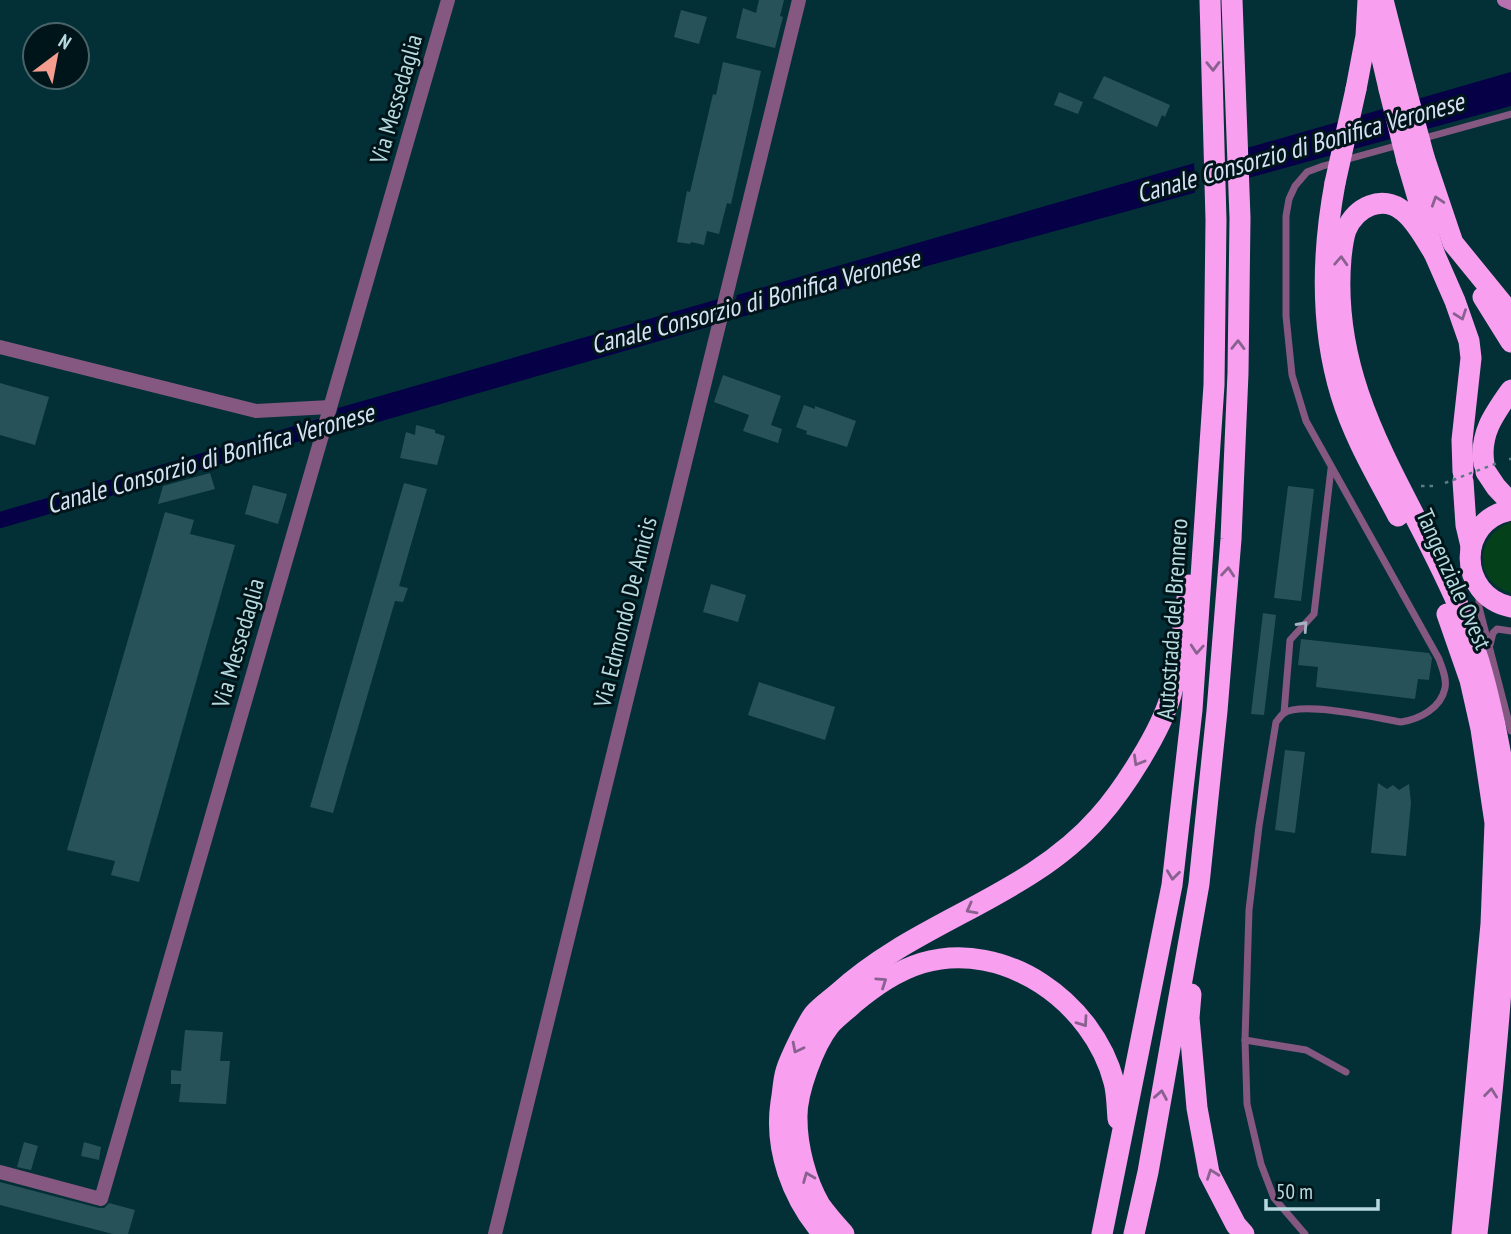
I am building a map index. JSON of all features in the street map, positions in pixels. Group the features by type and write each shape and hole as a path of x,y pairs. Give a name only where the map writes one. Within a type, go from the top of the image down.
{"highway":[{"name":"Autostrada del Brennero","path":"1101,1234 1172,885 1192,710 1214,385 1216,220 1210,0"},
{"name":"Autostrada del Brennero","path":"1134,1234 1148,1172 1199,884 1231,540 1238,373 1240,218 1232,0"},
{"name":"Tangenziale Ovest","path":"1373,1 1415,159 1444,248 1511,314"},
{"name":"Tangenziale Ovest","path":"1373,1 1335,183 1326,240 1324,276 1332,355 1341,394 1369,464 1418,553 1456,637 1481,729 1491,790 1495,823 1492,924 1462,1234"},
{"path":"1477,1234 1498,1028 1508,894 1510,852 1504,777 1498,738 1474,642 1444,573 1375,439 1360,404 1345,343 1340,292 1342,251 1347,228 1361,209 1382,203 1402,210 1444,248 1511,342"},
{"path":"1444,248 1455,301 1469,341 1471,358 1457,478 1471,546"},
{"path":"823,1234 788,1175 778,1126 786,1069 814,1015 853,979 888,953 988,901 1060,856 1099,817 1124,784 1153,735 1171,696 1193,555 1198,484 1214,385"},
{"path":"1511,390 1488,424 1481,449 1490,466 1496,487 1511,503"},
{"path":"1488,424 1511,406"},
{"path":"1510,609 1495,602 1479,586 1471,572 1469,559 1471,546 1484,524 1494,516 1511,510"},
{"path":"1199,884 1189,1018 1197,1108 1209,1173 1236,1225 1244,1234"},
{"path":"844,1234 821,1206 804,1168 796,1117 808,1065 831,1024 869,990 896,972 924,962 954,958 1006,966 1032,977 1057,993 1081,1017 1103,1053 1115,1083 1118,1119 1101,1234"}],"main road":[{"path":"1504,0 1511,3"}],"street":[{"name":"Via Messedaglia","path":"0,1171 102,1199 448,0"},
{"name":"Via Edmondo De Amicis","path":"495,1234 799,0"},
{"path":"0,346 257,411 330,407"}],"lane":[{"path":"1305,1234 1274,1198 1261,1164 1247,1104 1245,1040 1249,910 1276,722 1284,713 1314,709 1401,722 1413,720 1433,708 1445,688 1439,659 1306,421 1292,375 1286,316 1286,216 1289,199 1295,186 1307,172 1511,114"},
{"path":"1284,713 1290,640 1314,614 1331,468"},
{"path":"1479,586 1479,607 1511,731"},
{"path":"1490,646 1497,629 1511,631"},
{"path":"1245,1040 1306,1050 1346,1072"}],"path":[{"path":"1457,478 1490,466"},
{"path":"1421,486 1435,486"}],"green space":[{"path":"1511,522 1511,593 1498,587 1489,578 1484,569 1483,558 1490,537"}],"water":[{"path":"1511,72 1511,106 730,320 737,295"},
{"path":"722,298 715,325 333,435 338,408"}],"pier":[{"path":"1246,144 1247,183 1195,197 1194,159"}],"building":[{"path":"759,0 784,0 780,16 783,17 775,48 736,38 743,8 756,13"},
{"path":"681,10 707,17 699,44 674,37"},
{"path":"723,62 761,71 731,204 727,203 719,234 707,231 704,245 677,242 687,191 690,192"},
{"path":"1104,76 1170,105 1157,127 1093,98"},
{"path":"1059,92 1083,102 1078,114 1054,105"},
{"path":"723,375 781,396 771,425 782,429 778,443 743,431 749,415 714,402"},
{"path":"0,383 49,397 35,445 0,435"},
{"path":"804,405 815,409 815,406 856,421 847,447 806,434 807,431 796,427"},
{"path":"416,425 445,436 437,465 400,458 406,432 415,435"},
{"path":"210,473 215,489 158,504 163,486"},
{"path":"404,483 427,489 399,586 408,588 403,602 395,601 333,813 310,807"},
{"path":"253,485 287,494 278,524 245,514"},
{"path":"1288,486 1314,489 1301,601 1274,598"},
{"path":"165,512 194,520 190,534 235,545 139,882 111,875 115,861 67,850"},
{"path":"711,584 746,595 738,622 703,612"},
{"path":"1263,613 1276,615 1264,715 1251,714"},
{"path":"1301,639 1429,653 1432,658 1429,680 1418,679 1415,699 1316,687 1318,667 1298,665"},
{"path":"759,682 835,707 825,740 748,715"},
{"path":"1285,750 1305,752 1295,833 1275,830"},
{"path":"1378,783 1387,789 1393,785 1399,790 1409,784 1411,803 1406,856 1371,853"},
{"path":"185,1030 223,1032 220,1061 230,1061 226,1104 179,1102 181,1084 171,1084 171,1070 181,1071"},
{"path":"24,1142 38,1146 31,1170 17,1167"},
{"path":"84,1142 101,1147 99,1160 81,1156"},
{"path":"0,1182 99,1208 104,1208 109,1203 135,1210 128,1234 113,1234 0,1205"}],"waterway":[{"name":"Canale Consorzio di Bonifica Veronese","path":"0,520 354,417"}]}
